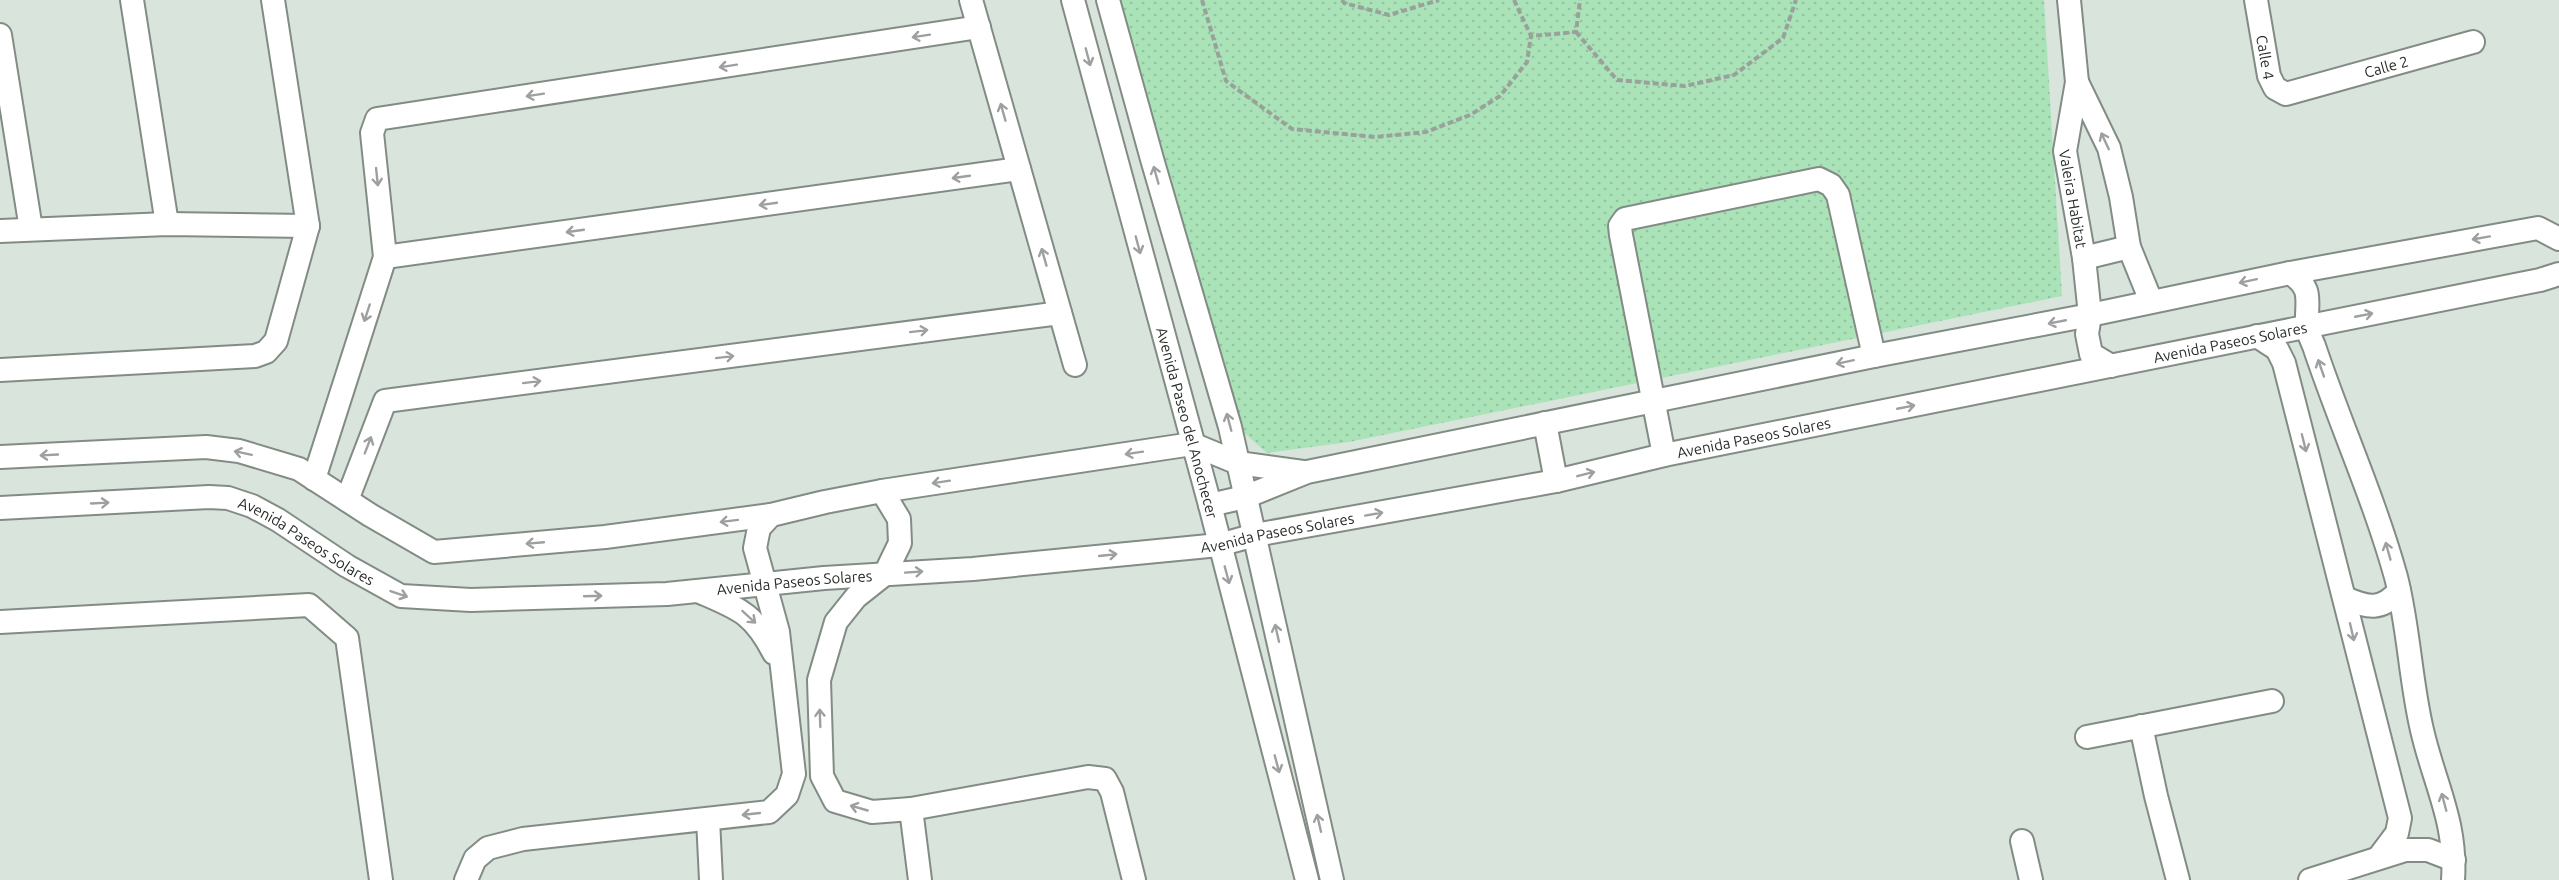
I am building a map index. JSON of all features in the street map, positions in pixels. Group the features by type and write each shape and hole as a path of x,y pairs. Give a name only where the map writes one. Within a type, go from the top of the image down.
{"street":[{"path":"132,0 167,224"},
{"path":"0,370 255,356 266,352 276,341 309,226 273,0"},
{"path":"971,0 1075,366"},
{"name":"Avenida Paseo del Anochecer","path":"1073,0 1210,505 1307,880"},
{"path":"1108,0 1230,427 1332,880"},
{"name":"Valeira Habitat","path":"2069,0 2077,82 2065,152 2084,258 2090,315 2087,334 2091,354 2111,366"},
{"name":"Calle 4","path":"2256,0 2269,76 2275,88 2286,94 2299,92"},
{"path":"314,479 385,257 372,133 377,119 979,27"},
{"path":"0,35 31,230"},
{"name":"Calle 2","path":"2299,92 2473,42"},
{"name":"Valeira Habitat","path":"2077,82 2109,148 2121,197 2129,247 2151,301"},
{"path":"385,257 1019,169"},
{"path":"1664,455 1620,225 1624,219 1819,179 1831,185 1838,195 1874,356"},
{"path":"0,231 167,224 309,226"},
{"path":"1210,505 1245,497 1306,472 2290,273 2538,228 2559,239"},
{"path":"2084,258 2129,247"},
{"path":"2290,273 2301,280 2307,291 2309,306 2307,326 2327,385 2380,520 2409,638 2414,695 2424,736 2446,805 2453,870"},
{"name":"Avenida Paseos Solares","path":"0,508 209,497 228,498 252,506 278,520 347,566 400,596 471,600 697,591 973,568 1219,544 1255,535 1556,481 1664,455 2559,274"},
{"path":"347,500 385,401 1060,313"},
{"path":"2257,336 2277,349 2284,363 2400,818 2397,833 2379,857"},
{"path":"1545,423 1556,481"},
{"path":"0,457 206,447 239,451 299,469 434,552 605,537 771,515 882,491 1192,444 1238,464 1306,472"},
{"path":"882,491 899,519 900,543 885,574 856,597 836,622 819,680 822,777 835,801 872,812 911,809 1088,777 1105,779 1112,792 1134,880"},
{"path":"466,880 475,859 488,848 511,842 584,831 769,812 787,795 794,774 778,632 755,548 759,528 771,515"},
{"path":"697,591 744,611 762,630 781,666"},
{"path":"2345,598 2360,605 2375,607 2390,601 2399,591"},
{"path":"0,622 309,605 347,638 381,880"},
{"path":"2086,737 2272,701"},
{"path":"2141,726 2178,880"},
{"path":"911,809 920,880"},
{"path":"708,819 711,880"},
{"path":"2022,841 2031,880"},
{"path":"2310,880 2405,850 2428,850 2453,870"}],"path":[{"path":"1202,0 1226,81 1292,129 1375,137 1426,132 1470,115 1500,96 1527,62 1532,36 1514,0"},
{"path":"1342,0 1344,3 1389,15 1439,0"},
{"path":"1580,0 1576,32 1617,80 1685,86 1734,75 1782,38 1796,0"},
{"path":"1532,36 1576,32"}],"green space":[{"path":"1118,0 2044,0 2062,296 1349,442 1267,453 1242,431"}]}
